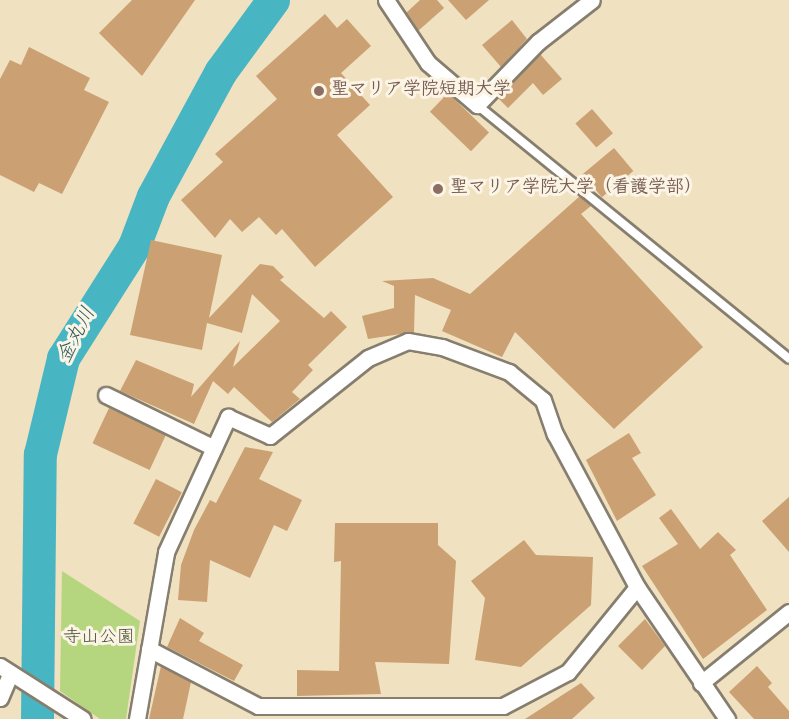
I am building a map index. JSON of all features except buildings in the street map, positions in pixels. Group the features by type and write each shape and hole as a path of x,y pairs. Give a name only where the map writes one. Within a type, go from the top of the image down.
{"street":[{"path":"386,0 428,63 477,105 538,42 592,0"},
{"path":"137,719 165,552 228,417 270,436 368,358 408,340 442,346 510,372 543,400 555,434 637,587 727,719"},
{"path":"106,395 214,448"},
{"path":"149,649 258,706 501,712 568,672 637,587"},
{"path":"701,683 789,612"},
{"path":"0,698 5,671 83,719"}],"lane":[{"path":"477,105 789,359"}],"green space":[{"name":"寺山公園","path":"62,571 140,621 126,719 100,719 60,691"}],"waterway":[{"name":"金丸川","path":"37,719 40,454 63,358 134,246 153,196 221,71 273,0"}],"place":[{"name":"聖マリア学院短期大学","path":"319,91"},
{"name":"聖マリア学院大学（看護学部）","path":"438,189"}]}
